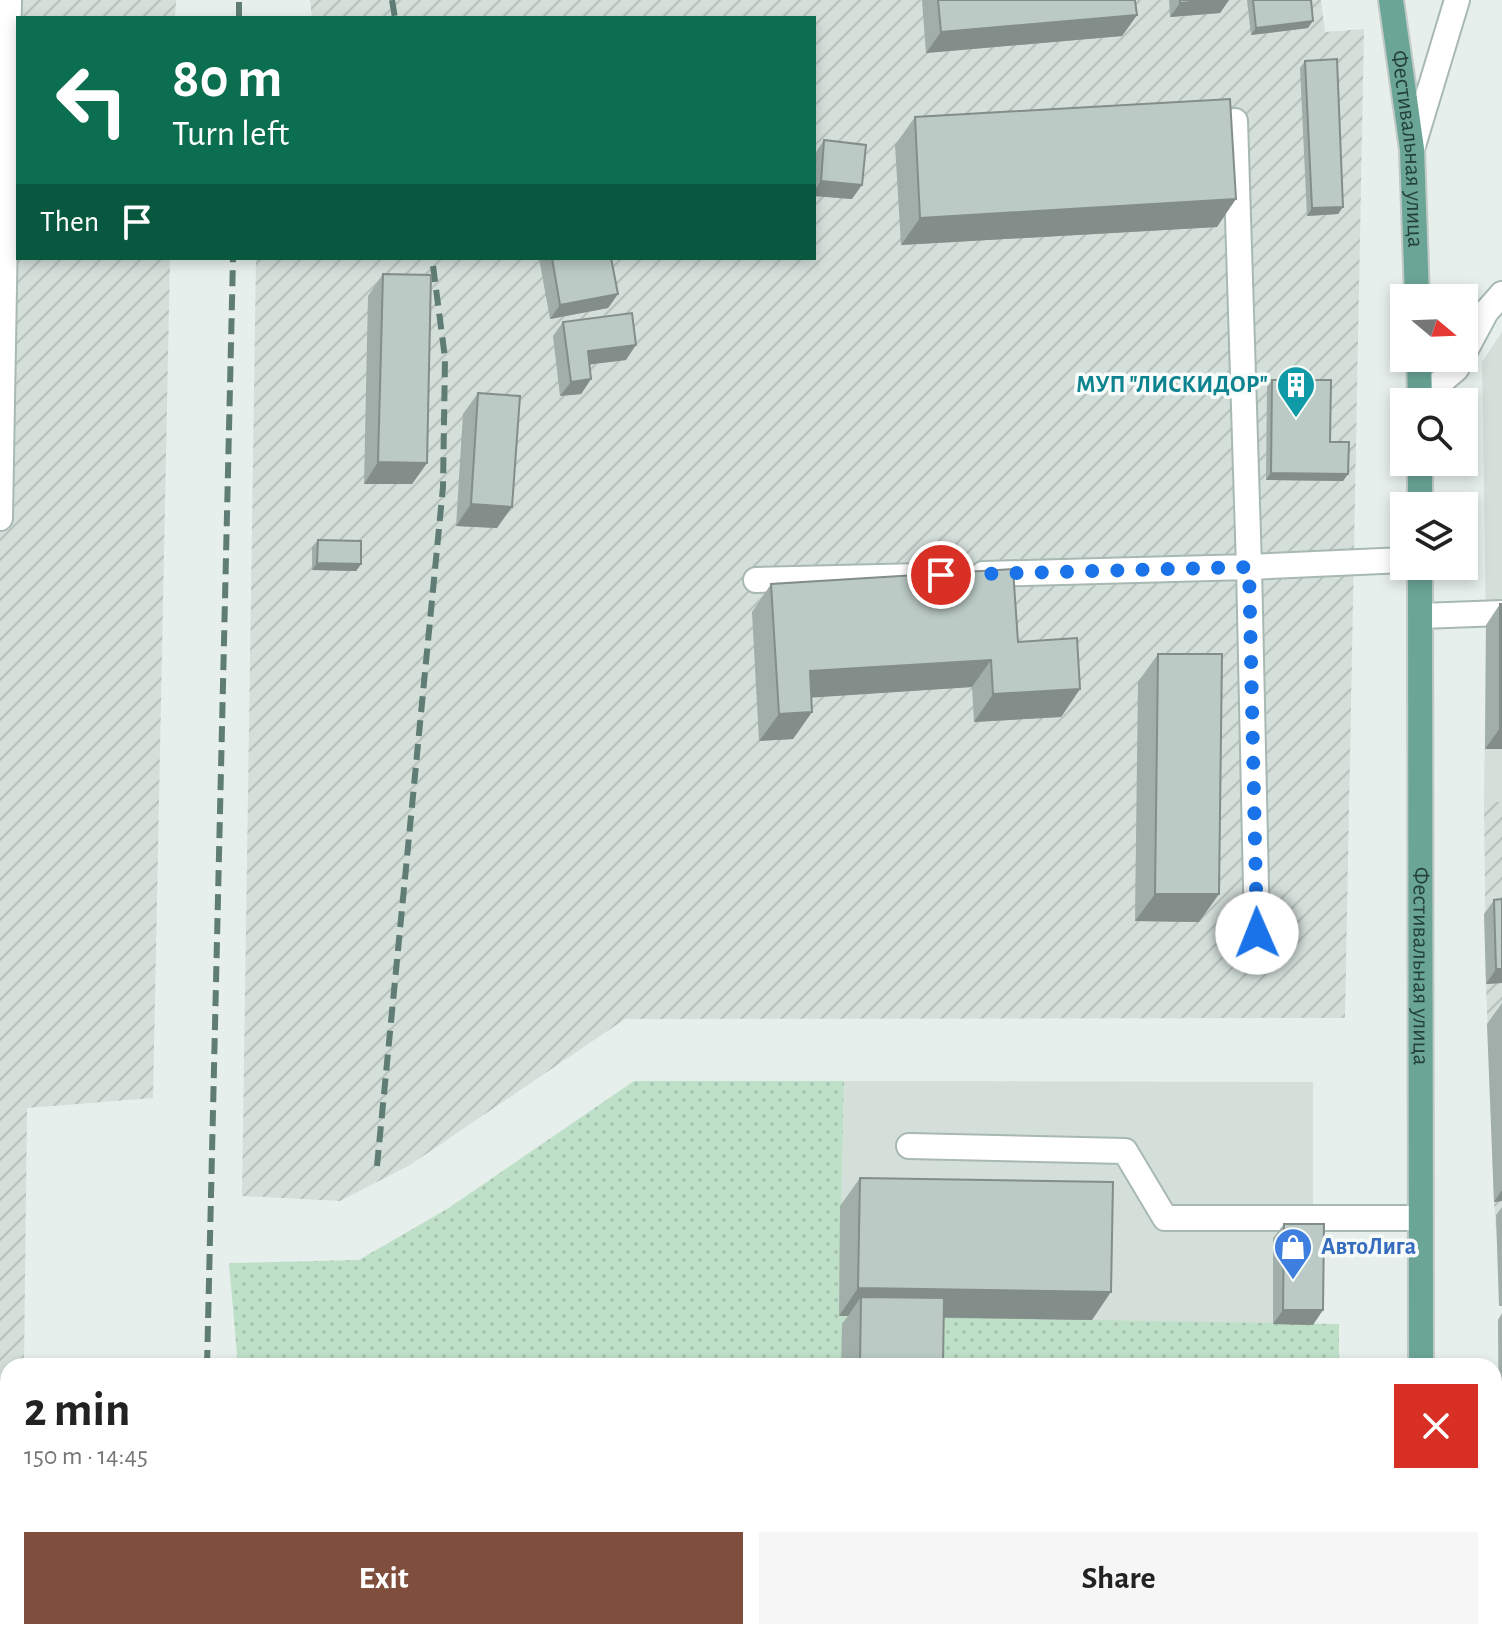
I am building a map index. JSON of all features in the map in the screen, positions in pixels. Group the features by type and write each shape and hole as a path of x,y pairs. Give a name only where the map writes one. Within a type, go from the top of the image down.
{"main road":[{"name":"Фестивальная улица","path":"1391,0 1412,149 1417,284"},
{"name":"Фестивальная улица","path":"1420,580 1421,1358"}],"street":[{"path":"0,518 4,48 9,0"},
{"path":"1412,149 1457,0"},
{"path":"1235,121 1257,933"},
{"path":"1478,327 1486,312 1502,294"},
{"path":"1435,388 1453,372"},
{"path":"756,580 1390,561"},
{"path":"1421,616 1502,613"},
{"path":"909,1146 1125,1151 1165,1218 1419,1218"}],"shaded area":[{"path":"0,0 176,0 175,16 16,16 16,260 170,260 153,1098 27,1108 24,1358 0,1358"},
{"path":"310,0 1321,0 1325,32 1364,29 1345,1018 625,1019 410,1165 340,1201 242,1196 256,260 816,260 816,16 312,16"},
{"path":"1502,332 1502,802 1484,802 1486,625 1482,362"},
{"path":"1484,802 1502,802 1502,1306 1494,1202 1486,984"},
{"path":"844,1081 1313,1082 1313,1325 839,1316"},
{"path":"1498,1320 1502,1320 1502,1358 1498,1358"}],"green space":[{"path":"634,1081 844,1081 839,1316 1339,1324 1339,1358 237,1358 229,1263 359,1260 447,1209"}],"building":[{"path":"938,0 1135,0 1137,15 941,32"},
{"path":"1180,0 1212,0 1180,3"},
{"path":"1253,0 1311,0 1313,21 1256,28"},
{"path":"1337,59 1343,207 1312,208 1305,61"},
{"path":"1230,99 1236,199 920,218 915,117"},
{"path":"824,140 866,145 862,185 821,181"},
{"path":"552,260 611,260 618,294 560,305"},
{"path":"383,274 431,275 427,463 378,462"},
{"path":"632,313 636,345 588,351 591,379 571,382 563,322"},
{"name":"МУП \"ЛИСКИДОР\"","path":"1272,380 1331,380 1330,442 1349,442 1348,474 1271,473"},
{"path":"478,393 520,396 512,507 471,504"},
{"path":"318,540 361,541 361,564 317,563"},
{"path":"1013,569 1018,642 1077,638 1080,689 993,694 991,660 810,671 812,712 779,714 771,584"},
{"path":"1502,604 1502,728 1500,728"},
{"path":"1158,654 1222,654 1219,894 1155,894"},
{"path":"1502,899 1502,969 1496,969 1494,900"},
{"path":"860,1178 1113,1182 1111,1292 858,1288"},
{"name":"АвтоЛига","path":"1284,1224 1324,1224 1323,1310 1283,1310"},
{"path":"861,1297 944,1298 943,1358 860,1358"}],"railway":[{"path":"239,0 239,16"},
{"path":"392,0 395,16"},
{"path":"207,1358 233,260"},
{"path":"377,1166 443,487 445,358 432,260"}],"place":[{"name":"МУП \"ЛИСКИДОР\"","path":"1296,419"},
{"name":"АвтоЛига","path":"1293,1281"}],"route":[{"path":"941,575 1249,567 1257,933"}]}
